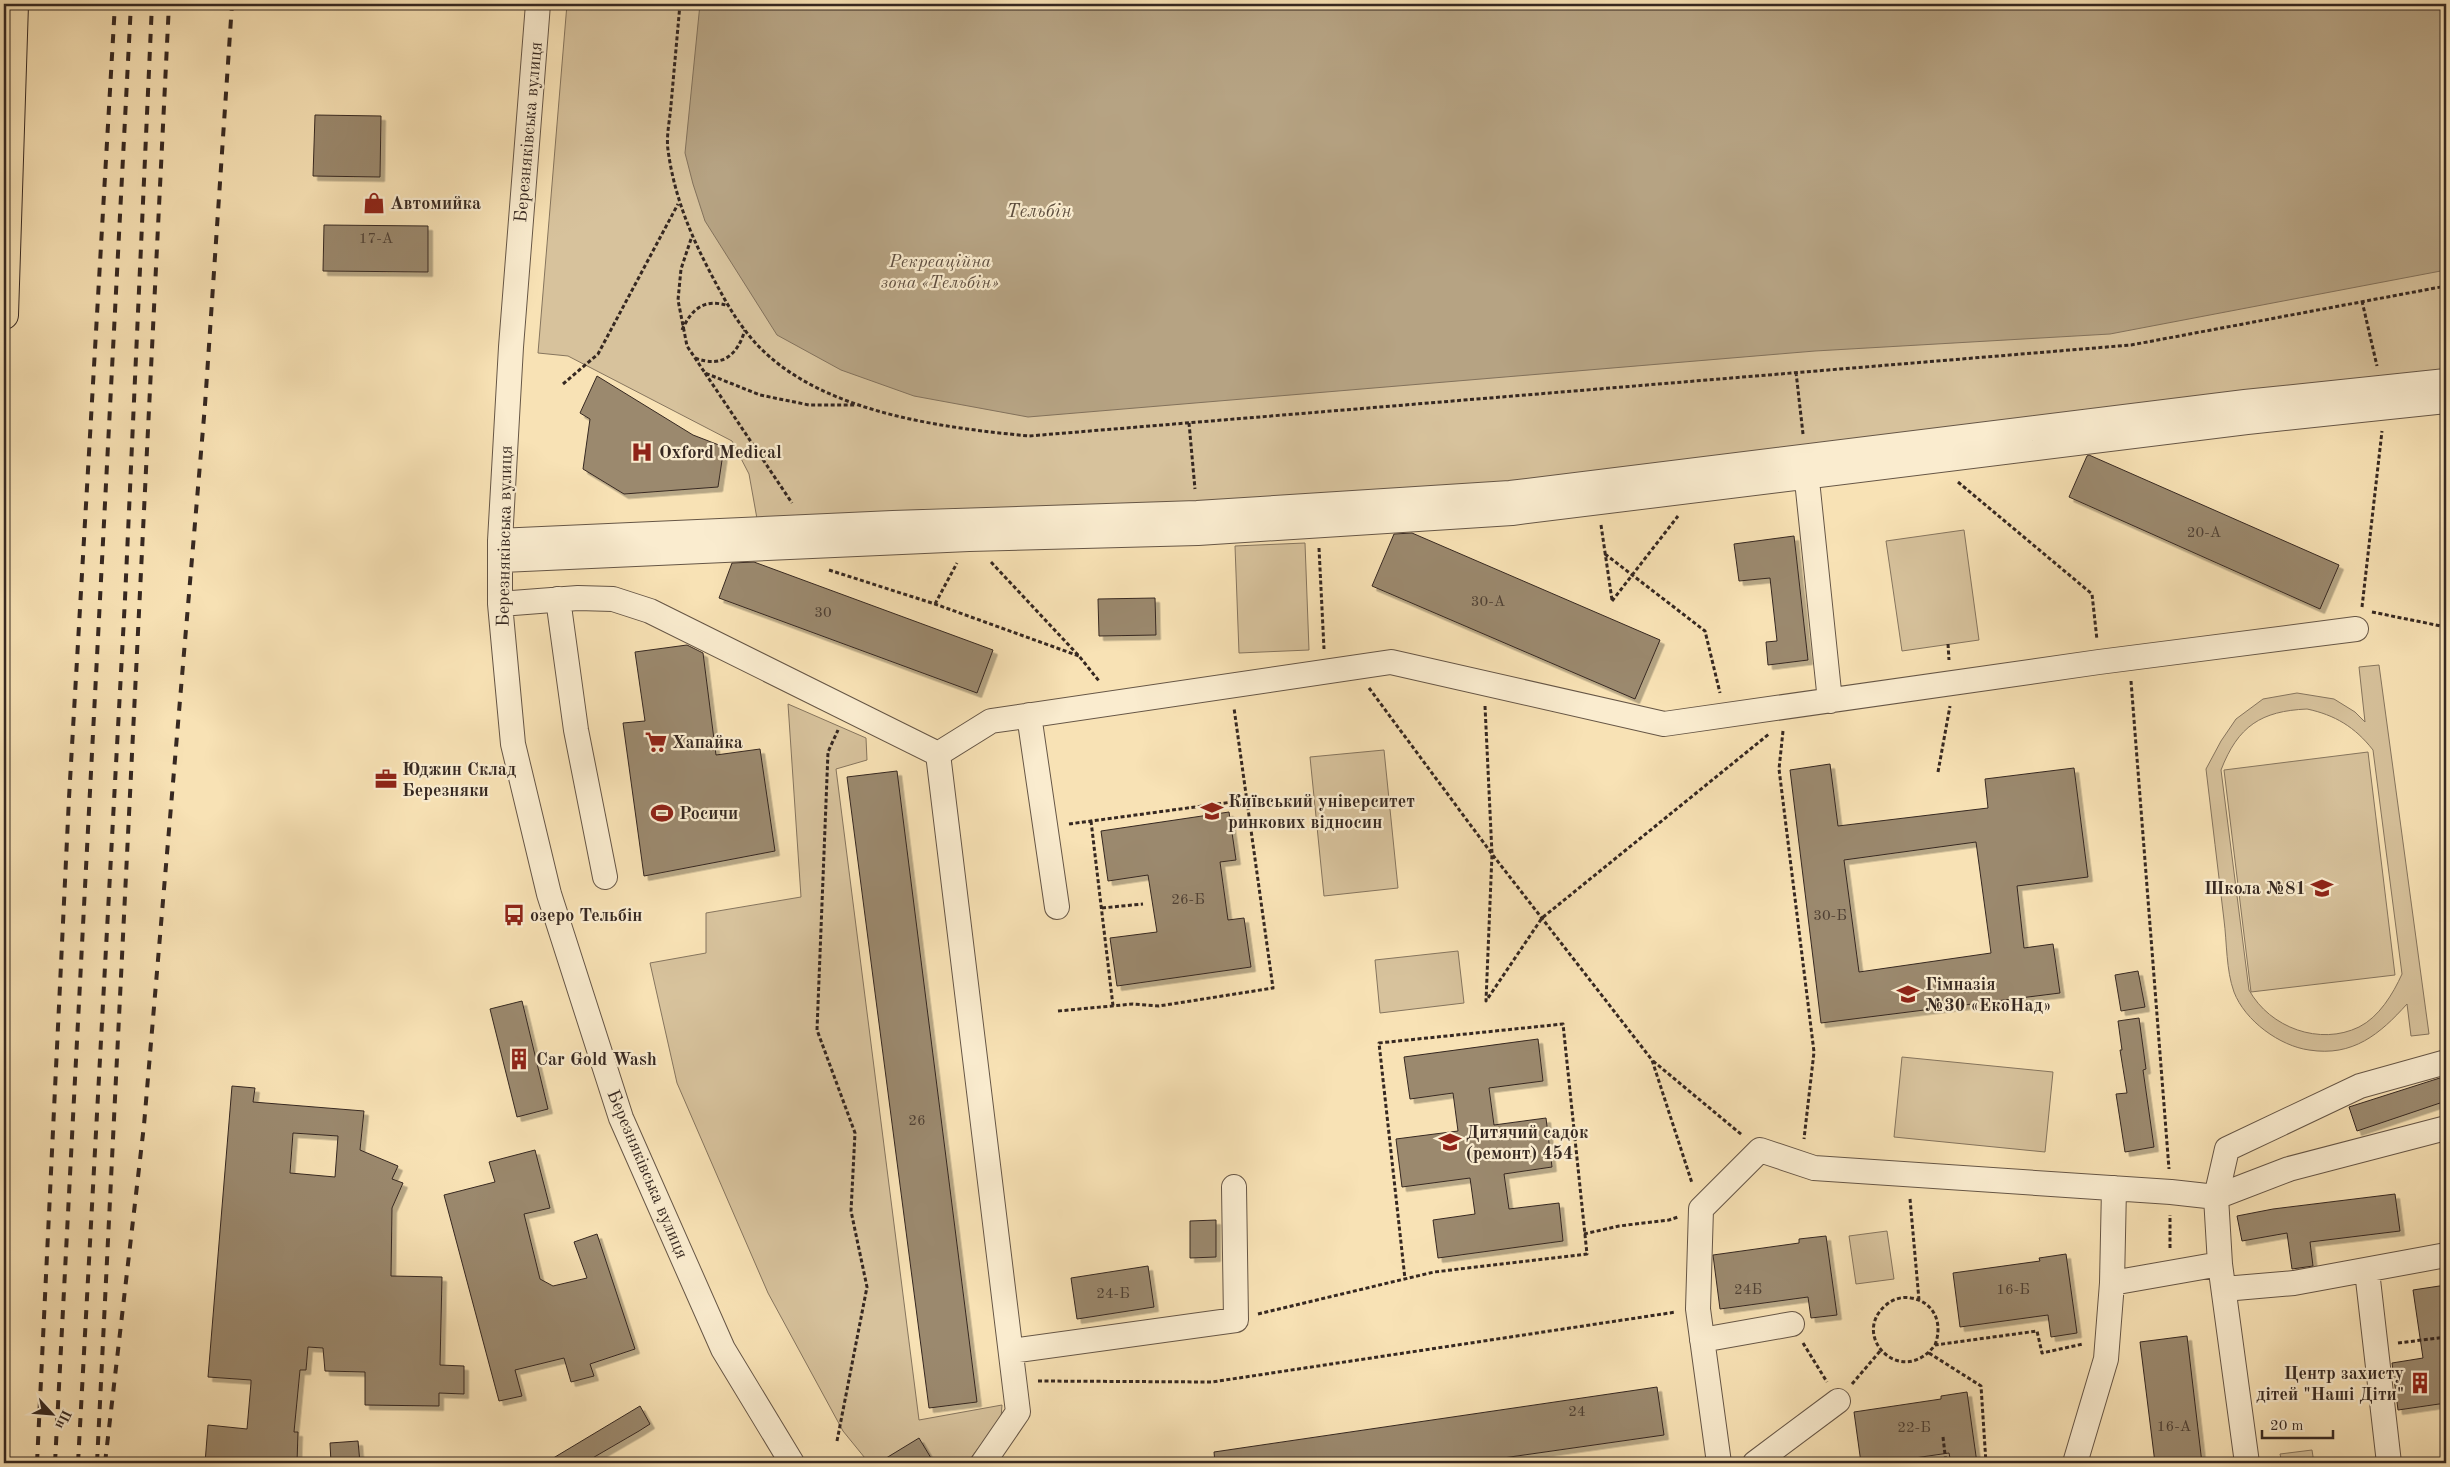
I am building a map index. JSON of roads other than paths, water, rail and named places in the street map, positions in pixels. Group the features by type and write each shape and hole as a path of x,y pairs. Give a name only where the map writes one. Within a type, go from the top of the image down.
{"main road":[{"path":"4,299 14,4"}],"street":[{"name":"Березняківська вулиця","path":"538,4 511,347 500,550 500,604 506,682 516,754 549,894 620,1118 723,1348 792,1463"},
{"path":"814,536 970,539 1198,533 1512,513 1698,490 1805,457 1932,461 2383,397 2446,380"},
{"path":"500,550 814,536 1510,493 1805,457 2383,397 2446,401"},
{"path":"1805,457 1830,701"},
{"path":"500,604 558,599 613,599 650,611 938,754"},
{"path":"558,599 576,730 605,877"},
{"path":"938,754 991,720 1391,662 1664,724 1725,716 1783,715 1830,701 2129,658 2359,620"},
{"path":"1029,715 1057,907"},
{"path":"938,754 1018,1412 983,1463"},
{"path":"2247,1463 2220,1264 2216,1197 2227,1149 2360,1086 2446,1062"},
{"path":"1719,1463 1698,1309 1701,1209 1760,1150 1814,1168 1908,1173 2216,1197 2289,1169 2446,1128"},
{"path":"1012,1351 1236,1320 1234,1187"},
{"path":"2075,1463 2106,1359 2112,1283 2114,1188"},
{"path":"2224,1289 2294,1283 2446,1255"},
{"path":"2112,1283 2220,1264"},
{"path":"2366,1271 2389,1463"},
{"path":"1702,1340 1792,1324"},
{"path":"1755,1463 1838,1401"}],"water":[{"name":"Тельбін","path":"700,4 2446,4 2446,270 2110,334 1815,351 1028,417 914,396 841,370 777,335 705,221 685,153"}],"railway":[{"path":"37,1463 69,798 115,4"},
{"path":"55,1463 131,4"},
{"path":"78,1463 125,599 152,4"},
{"path":"97,1463 169,4"},
{"path":"105,1463 144,1125 205,405 232,4"}],"place":[{"name":"Автомийка","path":"374,203"},
{"name":"Oxford Medical","path":"642,452"},
{"name":"Хапайка","path":"656,742"},
{"name":"Юджин Склад Березняки","path":"386,779"},
{"name":"Київський університет ринкових відносин","path":"1212,811"},
{"name":"Росичи","path":"662,813"},
{"name":"Школа №81","path":"2322,888"},
{"name":"озеро Тельбін","path":"514,915"},
{"name":"Гімназія №30 «ЕкоНад»","path":"1908,994"},
{"name":"Car Gold Wash","path":"519,1059"},
{"name":"Дитячий садок (ремонт) 454","path":"1450,1142"},
{"name":"Центр захисту дітей \"Наші Діти\"","path":"2420,1383"}],"park label":[{"name":"Рекреаційна зона «Тельбін»","path":"940,271"}]}
